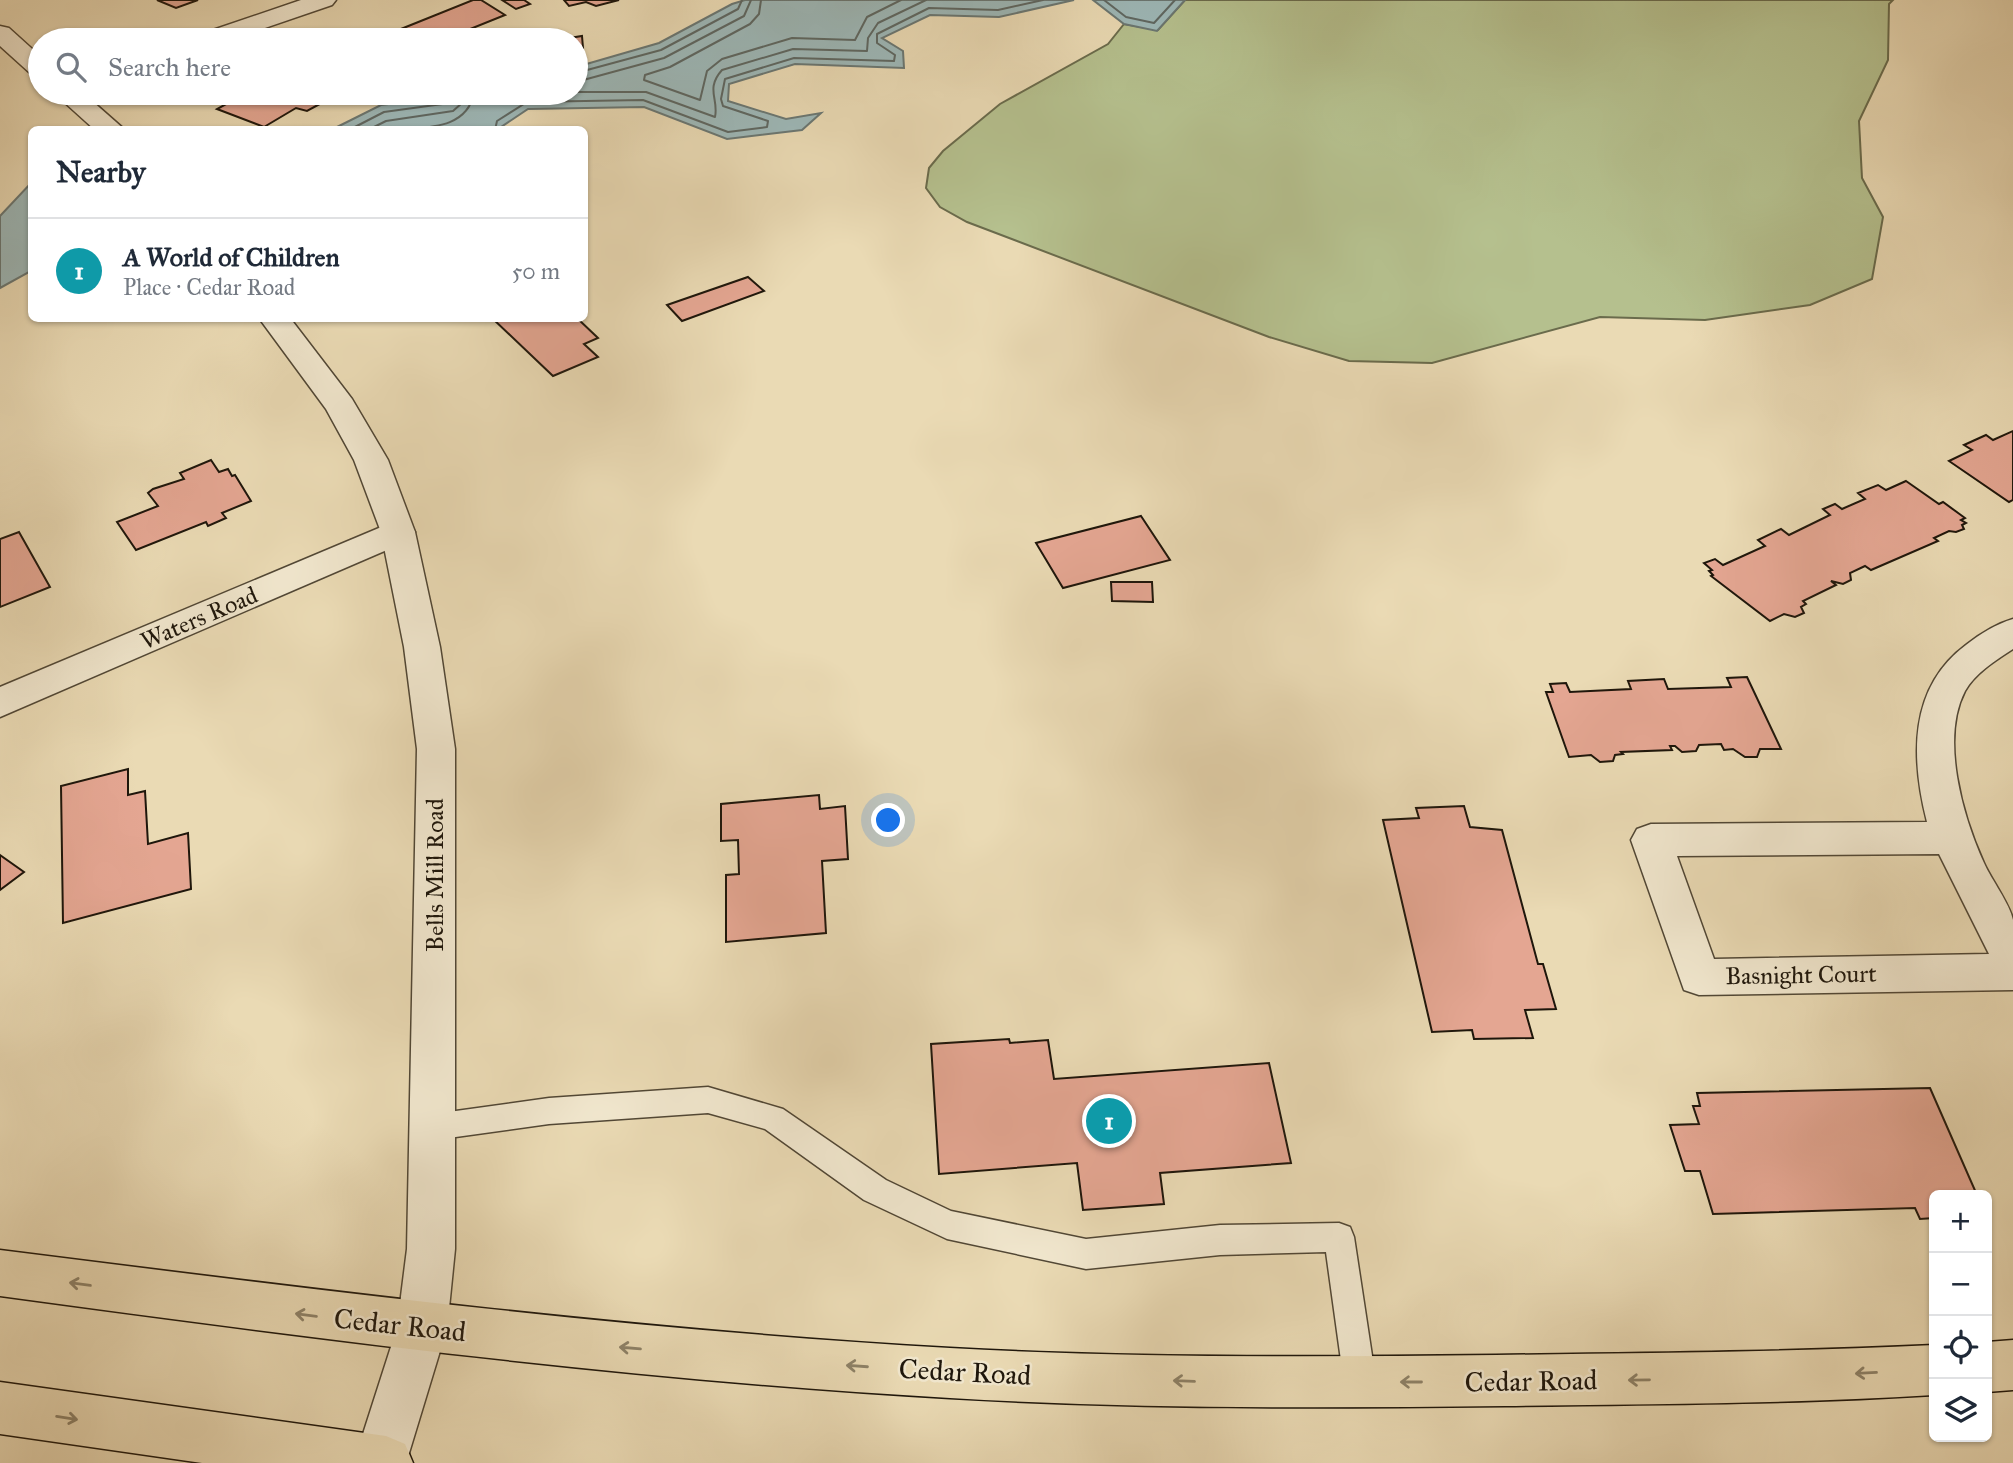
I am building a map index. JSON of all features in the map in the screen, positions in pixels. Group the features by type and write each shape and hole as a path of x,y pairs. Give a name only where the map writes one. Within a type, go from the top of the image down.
{"main road":[{"name":"Cedar Road","path":"0,1272 268,1310 422,1328 950,1373 1248,1383 1788,1377 1929,1370"},
{"path":"1992,1367 2013,1365"},
{"path":"0,1408 386,1463"}],"street":[{"path":"242,28 324,0"},
{"path":"0,33 28,58"},
{"path":"82,105 107,126"},
{"name":"Bells Mill Road","path":"277,322 341,406 371,460 398,532 422,647 436,749 431,1249 422,1328 380,1463"},
{"name":"Waters Road","path":"0,703 398,532"},
{"path":"2013,632 1992,644 1955,675 1939,709 1935,752 1952,838 2013,960"},
{"name":"Basnight Court","path":"1952,838 1651,840 1699,977 2013,971"}],"lane":[{"path":"434,1127 549,1111 708,1100 773,1118 875,1190 947,1225 1086,1254 1220,1240 1339,1237 1360,1382"}],"green space":[{"path":"1185,0 1893,0 1889,4 1888,60 1859,121 1862,178 1883,217 1872,279 1810,305 1705,320 1600,317 1432,363 1349,361 1269,337 967,222 940,207 926,188 929,168 943,151 1000,104 1108,44 1124,24 1158,30"}],"water":[{"path":"745,0 1074,0 999,17 930,15 882,38 903,51 904,68 795,64 729,84 728,101 786,119 821,113 802,130 727,139 644,107 528,109 502,126 339,126 381,105 588,105 588,64 659,43 732,4"},
{"path":"1093,0 1185,0 1157,31 1124,24"},
{"path":"28,186 28,273 0,288 0,216"}],"building":[{"path":"157,0 198,0 176,8"},
{"path":"473,0 481,0 505,15 473,28 403,28"},
{"path":"502,0 524,0 530,4 516,9"},
{"path":"564,0 619,0 596,6 586,2 569,6"},
{"path":"224,105 318,105 307,111 296,108 266,126 217,109"},
{"path":"748,277 764,291 682,321 667,305"},
{"path":"496,322 581,322 598,338 584,344 598,357 553,376"},
{"path":"2013,431 2013,500 2009,502 1949,461 1972,450 1964,445 1986,435 1993,440"},
{"path":"211,460 219,472 228,469 232,476 235,475 251,501 222,513 226,518 208,526 206,522 136,550 117,522 158,506 148,493 184,479 180,473"},
{"path":"1906,481 1965,518 1961,520 1966,523 1962,525 1964,529 1949,531 1934,538 1938,541 1871,570 1865,566 1850,573 1851,580 1843,584 1831,581 1836,585 1803,601 1806,604 1801,607 1804,613 1795,617 1784,614 1770,621 1711,576 1713,575 1709,571 1712,570 1704,563 1715,559 1723,565 1765,546 1758,540 1781,529 1789,535 1830,515 1823,509 1835,504 1842,509 1865,499 1858,493 1878,485 1886,490"},
{"path":"1141,516 1170,560 1063,588 1036,543"},
{"path":"19,532 50,587 0,607 0,539"},
{"path":"1111,582 1152,582 1153,602 1112,601"},
{"path":"1747,677 1781,749 1760,749 1757,757 1745,757 1733,749 1724,750 1721,744 1699,745 1696,751 1682,752 1675,746 1670,746 1672,750 1621,752 1623,754 1615,755 1613,761 1600,762 1591,755 1569,757 1546,692 1553,692 1550,684 1566,683 1570,692 1631,689 1628,681 1664,679 1668,689 1731,687 1727,678"},
{"path":"128,769 128,795 145,791 148,844 188,833 191,889 63,923 61,786"},
{"path":"819,795 820,809 845,806 848,859 822,861 826,933 726,942 726,875 739,874 738,840 721,841 721,804"},
{"path":"1464,806 1470,827 1502,830 1538,964 1543,964 1556,1009 1525,1010 1533,1038 1474,1039 1472,1030 1432,1032 1383,820 1419,818 1416,808"},
{"path":"0,855 24,872 0,890"},
{"path":"1009,1039 1010,1043 1048,1040 1054,1079 1269,1063 1291,1163 1160,1173 1164,1204 1083,1210 1077,1163 939,1174 931,1044"},
{"path":"1930,1088 1975,1190 1929,1190 1929,1218 1920,1219 1915,1208 1713,1214 1700,1171 1685,1171 1670,1125 1699,1124 1693,1106 1700,1106 1697,1093"}],"place":[{"name":"A World of Children","path":"1109,1121"}]}
